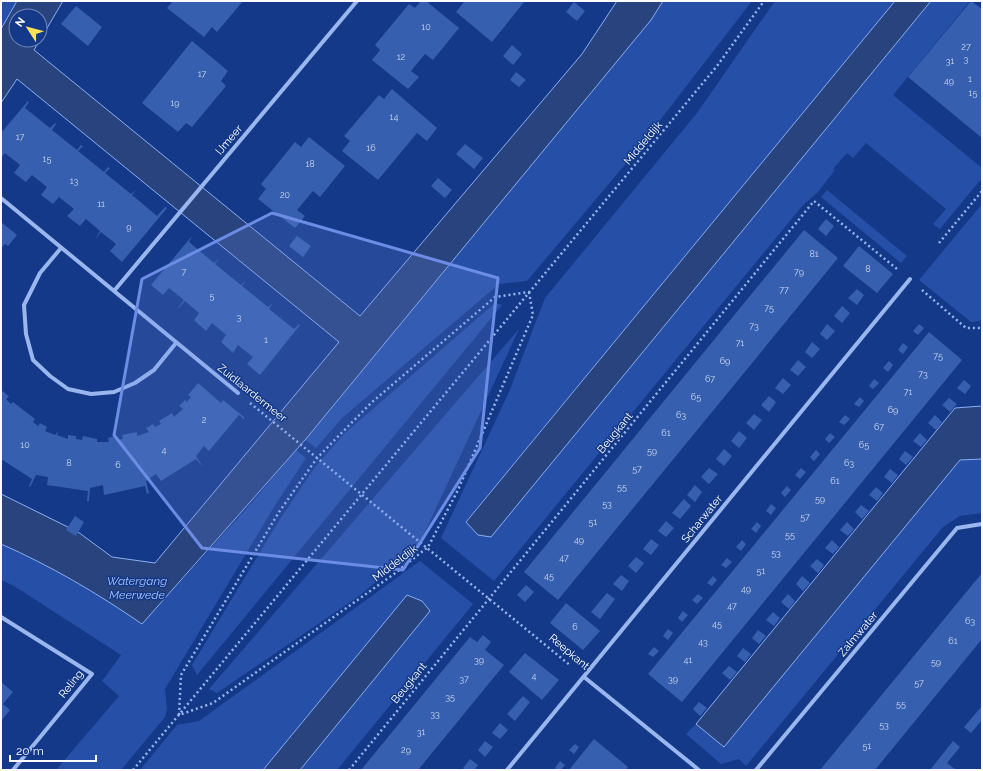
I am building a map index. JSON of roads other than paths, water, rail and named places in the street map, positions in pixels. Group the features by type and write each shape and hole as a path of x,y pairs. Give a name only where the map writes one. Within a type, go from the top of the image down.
{"street":[{"name":"IJmeer","path":"114,291 357,1"},
{"name":"Zuidlaardermeer","path":"1,198 238,393"},
{"path":"61,248 40,273 24,305 26,334 33,360 50,376 68,389 91,394 114,392 135,383 154,370 176,343"},
{"name":"Scharwater","path":"508,770 910,279"},
{"name":"Zalmwater","path":"756,770 957,528 982,524"},
{"name":"Reling","path":"1,617 92,674 13,770"},
{"name":"Reepkant","path":"584,677 699,770"}],"water":[{"name":"Watergang Meerwede","path":"17,1 63,1 48,26 48,8 13,8"},
{"name":"Watergang Meerwede","path":"617,1 663,1 651,20 305,440 142,624 108,602 38,561 1,544 1,494 78,532 112,557 155,563 339,342 17,79 1,103 1,29 8,17 8,48 35,48 34,50 360,316 582,54"},
{"path":"895,1 931,1 491,537 478,535 466,522"},
{"path":"982,406 982,459 960,460 724,747 696,724 955,408"},
{"path":"407,595 422,601 430,611 300,770 263,770"}]}
